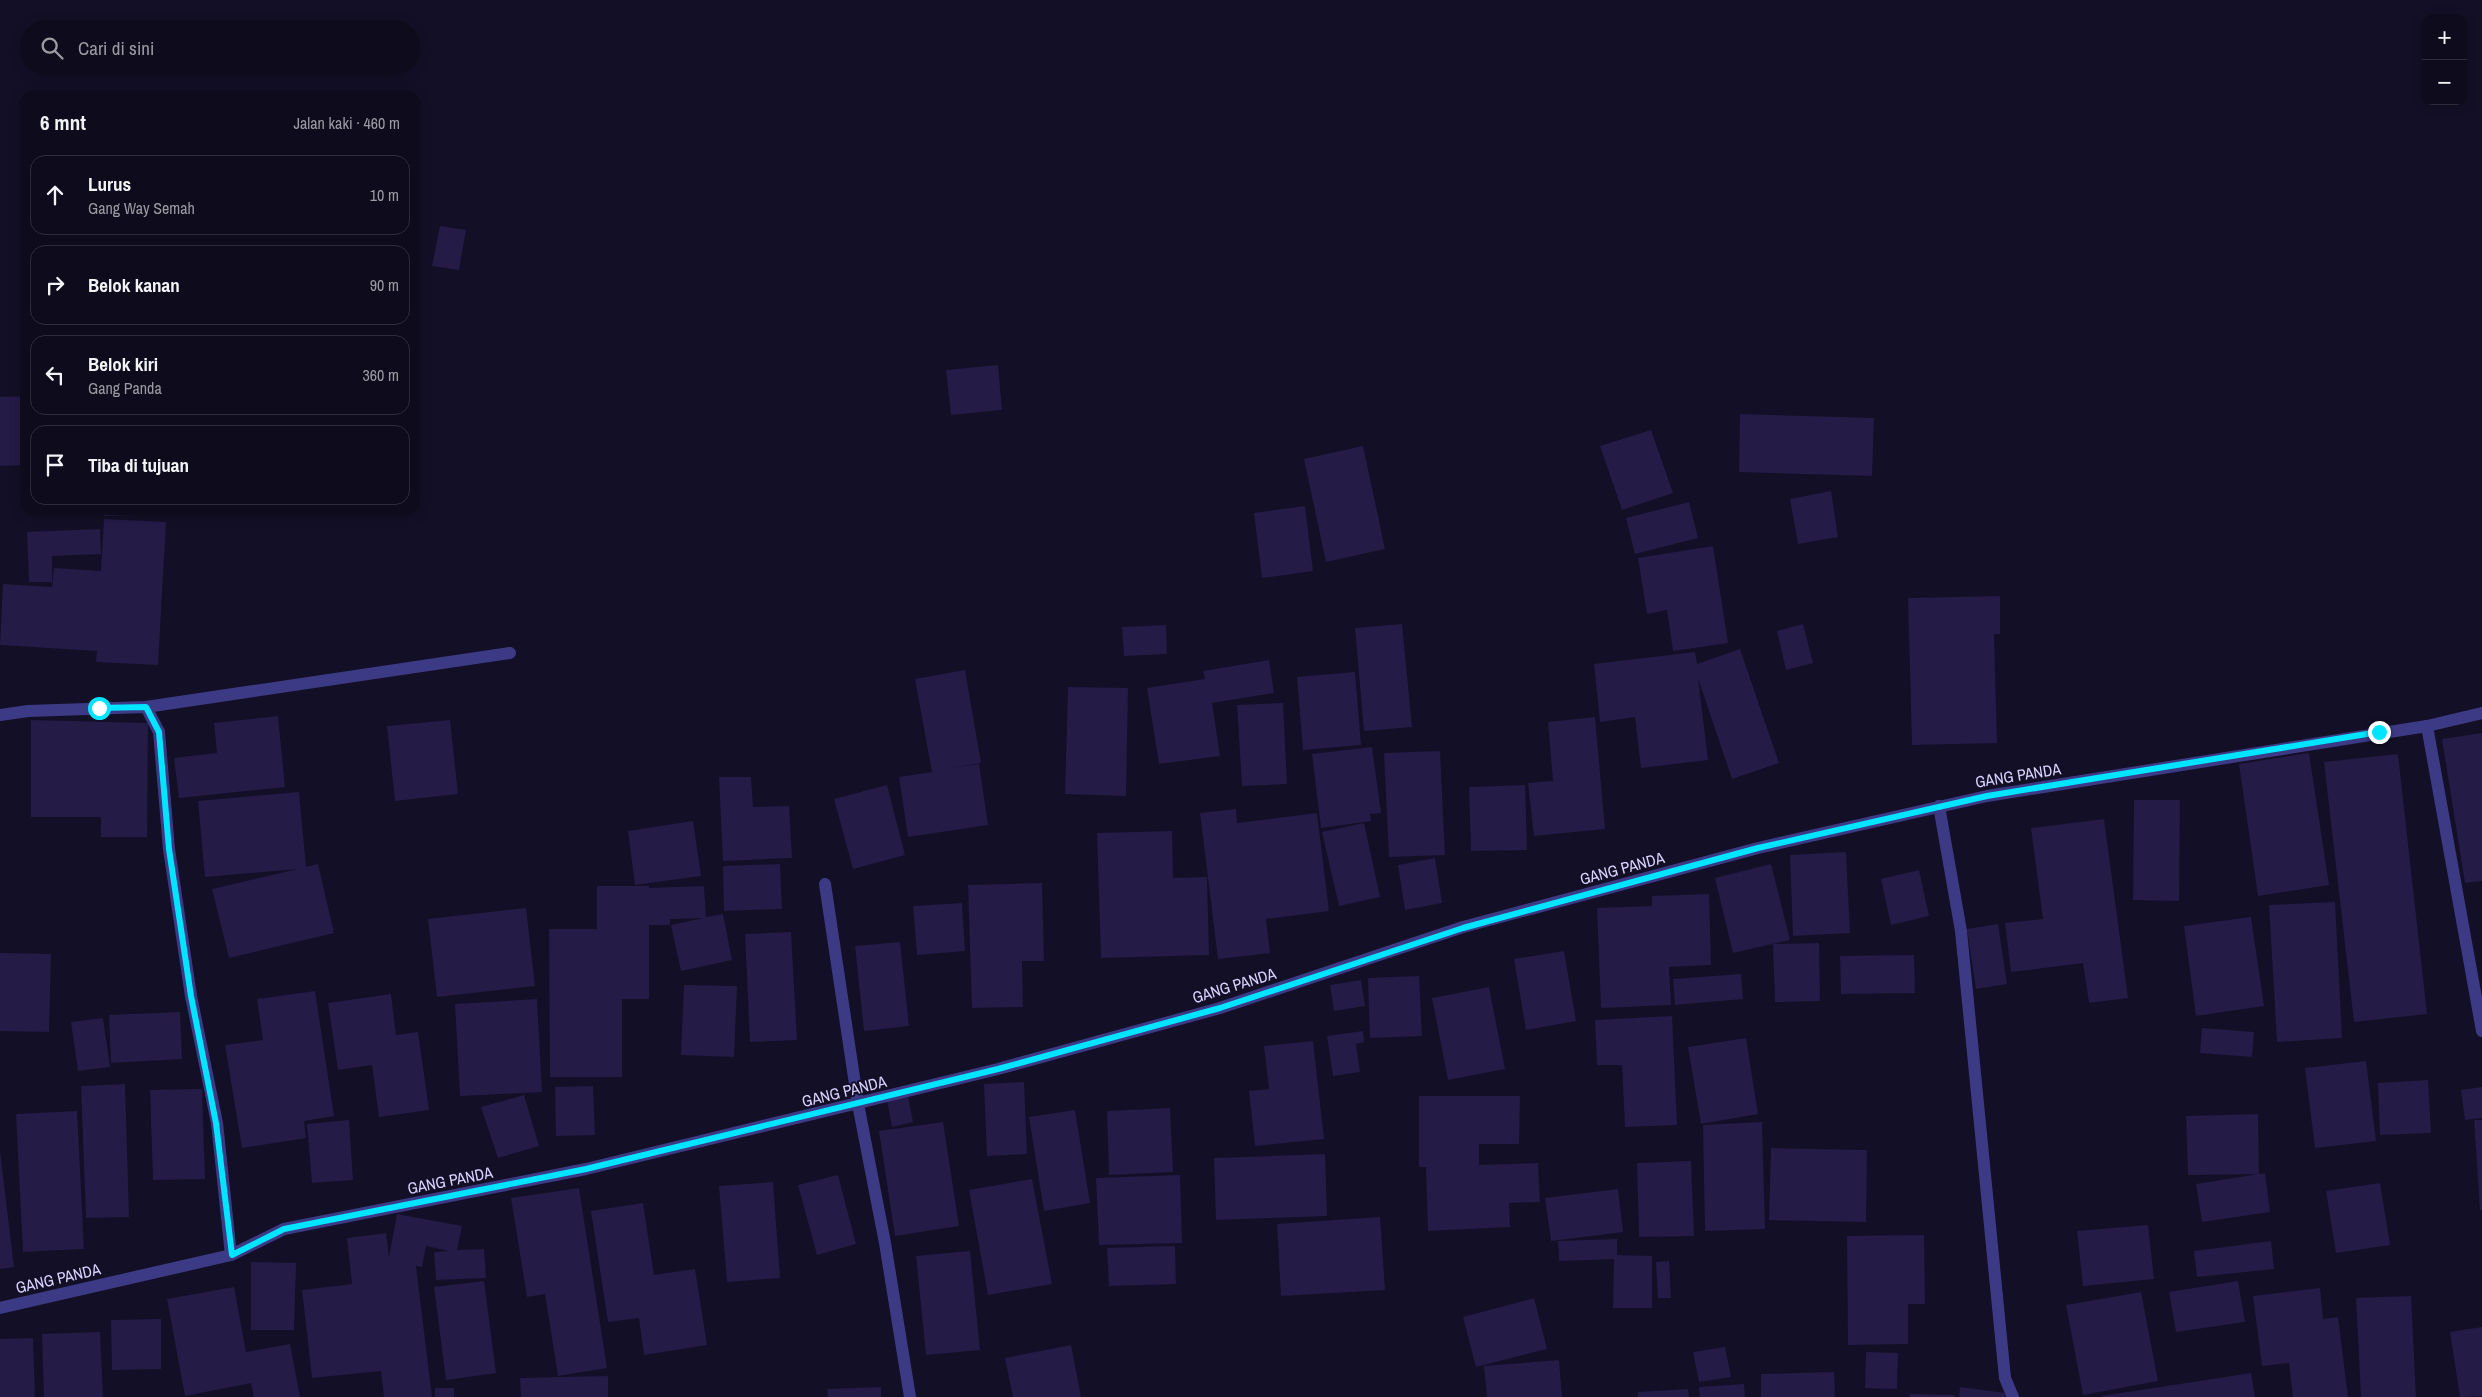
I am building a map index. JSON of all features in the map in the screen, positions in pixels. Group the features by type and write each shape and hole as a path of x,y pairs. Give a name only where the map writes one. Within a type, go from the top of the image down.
{"street":[{"path":"0,715 28,711 146,707 510,653"},
{"path":"146,707 159,732 169,849 191,996 216,1123 232,1255"},
{"name":"GANG PANDA","path":"0,1308 232,1255 284,1229 586,1169 998,1069 1220,1008 1472,925 1758,848 1987,796 2427,726 2482,713"},
{"path":"2427,726 2482,1031"},
{"path":"1939,806 1962,931 2005,1378 2013,1397"},
{"path":"825,884 858,1104 885,1243 910,1397"}],"building":[{"path":"440,226 466,230 459,270 432,266"},
{"path":"998,365 1002,410 951,415 946,370"},
{"path":"20,396 20,465 0,466 0,397"},
{"path":"1740,414 1874,418 1872,476 1739,472"},
{"path":"1651,430 1673,493 1622,510 1600,446"},
{"path":"1363,446 1385,549 1326,562 1304,459"},
{"path":"1831,491 1838,537 1798,544 1790,499"},
{"path":"1689,502 1698,538 1635,554 1626,518"},
{"path":"1305,506 1313,571 1262,578 1254,513"},
{"path":"104,515 137,515 104,516"},
{"path":"104,519 166,522 158,665 96,662 97,651 0,645 3,584 52,587 54,568 101,571"},
{"path":"100,529 101,554 52,556 52,582 29,582 27,532"},
{"path":"1713,546 1728,643 1673,651 1667,610 1647,614 1638,558"},
{"path":"2000,596 2000,634 1994,634 1997,743 1912,745 1908,598"},
{"path":"1402,624 1412,727 1364,731 1355,628"},
{"path":"1803,624 1813,663 1786,670 1777,631"},
{"path":"1166,625 1167,654 1124,656 1122,627"},
{"path":"1740,649 1779,763 1732,779 1698,678 1708,760 1641,768 1635,717 1600,722 1594,664 1695,652 1697,664"},
{"path":"1269,660 1274,693 1212,703 1220,756 1159,764 1147,688 1205,679 1203,671"},
{"path":"965,670 981,763 952,768 979,764 988,825 908,837 899,777 932,772 915,679"},
{"path":"1355,672 1361,745 1303,750 1297,677"},
{"path":"1068,687 1128,688 1126,796 1065,794"},
{"path":"1283,703 1287,784 1242,786 1237,705"},
{"path":"278,716 285,787 179,798 174,758 217,753 214,723"},
{"path":"1595,717 1605,829 1534,836 1528,783 1553,781 1548,722"},
{"path":"31,720 148,723 147,837 101,837 101,817 31,817"},
{"path":"450,720 458,794 395,801 387,726"},
{"path":"2482,733 2482,881 2465,883 2442,739"},
{"path":"1372,747 1381,813 1370,814 1371,821 1321,828 1312,754"},
{"path":"1440,751 1445,855 1389,857 1384,753"},
{"path":"2309,753 2329,885 2258,896 2239,764"},
{"path":"2398,754 2427,1014 2354,1022 2324,762"},
{"path":"719,777 751,777 753,807 789,806 792,858 723,861"},
{"path":"887,785 905,855 853,869 834,799"},
{"path":"1525,785 1527,850 1471,851 1469,787"},
{"path":"299,792 306,867 318,864 334,933 229,958 212,889 298,869 205,877 198,801"},
{"path":"2134,800 2180,800 2179,901 2133,900"},
{"path":"1236,809 1237,823 1317,813 1329,911 1266,919 1270,953 1218,959 1200,813"},
{"path":"2104,819 2128,998 2089,1003 2083,963 2011,972 2005,923 2043,919 2031,828"},
{"path":"693,821 701,876 635,885 628,831"},
{"path":"1364,823 1380,897 1339,906 1322,832"},
{"path":"1172,831 1173,878 1207,877 1209,955 1101,958 1097,833"},
{"path":"1846,852 1850,933 1793,936 1790,855"},
{"path":"1435,858 1442,903 1405,910 1398,865"},
{"path":"780,864 782,909 724,911 723,866"},
{"path":"1771,864 1790,940 1733,953 1715,878"},
{"path":"1919,870 1929,916 1891,925 1881,879"},
{"path":"1042,883 1044,961 1022,961 1023,1007 972,1008 968,885"},
{"path":"597,886 649,886 649,888 704,886 706,917 723,914 732,960 681,971 671,925 703,918 670,919 670,925 649,925 649,999 622,999 622,1077 550,1077 549,929 597,929"},
{"path":"1709,894 1711,965 1669,967 1671,1005 1601,1008 1597,908 1652,906 1652,896"},
{"path":"2335,902 2342,1038 2277,1042 2269,905"},
{"path":"962,903 965,951 917,955 913,906"},
{"path":"526,908 535,986 437,997 428,919"},
{"path":"2251,917 2264,1006 2196,1016 2184,926"},
{"path":"1998,924 2007,984 1976,989 1967,929"},
{"path":"791,932 797,1040 750,1042 745,934"},
{"path":"900,942 909,1026 864,1031 855,946"},
{"path":"1819,943 1820,1001 1775,1002 1773,944"},
{"path":"1564,951 1576,1021 1526,1030 1514,959"},
{"path":"0,953 51,954 49,1032 0,1031"},
{"path":"1914,955 1915,993 1841,994 1840,956"},
{"path":"1741,974 1743,999 1675,1005 1673,979"},
{"path":"1419,976 1422,1036 1370,1038 1368,978"},
{"path":"1361,980 1365,1006 1334,1011 1330,985"},
{"path":"684,985 737,986 734,1057 681,1055"},
{"path":"1489,987 1505,1069 1448,1080 1432,998"},
{"path":"315,991 334,1116 304,1121 306,1138 242,1148 225,1045 263,1040 257,999"},
{"path":"391,994 396,1035 418,1032 429,1110 379,1117 372,1065 338,1070 328,1003"},
{"path":"537,999 542,1092 460,1096 455,1004"},
{"path":"180,1012 182,1059 111,1063 109,1015"},
{"path":"1672,1016 1677,1125 1625,1127 1622,1065 1597,1065 1595,1020"},
{"path":"103,1018 110,1067 78,1071 71,1022"},
{"path":"2202,1028 2254,1032 2252,1057 2200,1053"},
{"path":"1363,1031 1364,1042 1356,1044 1360,1072 1333,1076 1327,1036"},
{"path":"1746,1038 1758,1114 1701,1124 1688,1047"},
{"path":"1313,1041 1324,1139 1255,1146 1249,1091 1269,1089 1264,1046"},
{"path":"2366,1061 2376,1141 2315,1148 2305,1068"},
{"path":"2428,1080 2431,1133 2380,1135 2378,1083"},
{"path":"1024,1082 1027,1154 987,1156 984,1084"},
{"path":"125,1084 129,1217 86,1218 81,1086"},
{"path":"593,1086 595,1135 556,1136 555,1087"},
{"path":"2482,1087 2482,1118 2465,1120 2461,1090"},
{"path":"202,1089 205,1179 153,1180 150,1090"},
{"path":"524,1095 539,1146 498,1158 481,1107"},
{"path":"908,1096 913,1122 892,1127 887,1100"},
{"path":"1419,1096 1520,1096 1519,1144 1479,1144 1479,1165 1538,1163 1540,1202 1509,1203 1510,1227 1428,1231 1426,1167 1419,1167"},
{"path":"1170,1108 1173,1172 1109,1175 1107,1111"},
{"path":"1075,1110 1090,1203 1044,1211 1029,1117"},
{"path":"77,1111 84,1249 23,1252 16,1114"},
{"path":"2258,1114 2259,1174 2188,1175 2186,1116"},
{"path":"349,1120 353,1180 312,1183 307,1124"},
{"path":"2474,1120 2482,1120 2482,1210 2480,1210"},
{"path":"943,1122 959,1226 895,1236 879,1131"},
{"path":"1762,1122 1765,1229 1705,1231 1703,1125"},
{"path":"1771,1148 1867,1150 1866,1222 1769,1220"},
{"path":"0,1151 14,1267 0,1269"},
{"path":"1325,1154 1327,1216 1216,1220 1214,1158"},
{"path":"1691,1161 1694,1236 1639,1237 1637,1163"},
{"path":"2265,1173 2270,1212 2202,1222 2196,1184"},
{"path":"838,1175 856,1244 817,1255 798,1185"},
{"path":"1180,1175 1182,1243 1099,1245 1096,1178"},
{"path":"1032,1179 1052,1284 988,1295 969,1190"},
{"path":"773,1182 780,1278 727,1282 719,1186"},
{"path":"2380,1183 2390,1245 2336,1253 2326,1191"},
{"path":"579,1188 607,1368 558,1376 545,1294 527,1297 511,1198"},
{"path":"1618,1189 1623,1232 1551,1241 1545,1198"},
{"path":"643,1203 654,1275 695,1269 707,1345 644,1355 639,1318 608,1322 591,1211"},
{"path":"397,1214 462,1226 457,1250 484,1249 486,1278 436,1280 434,1252 449,1251 426,1246 422,1267 416,1266 432,1397 384,1397 381,1371 312,1378 302,1290 352,1284 347,1238 386,1233 389,1257"},
{"path":"1380,1217 1385,1290 1281,1296 1277,1224"},
{"path":"2148,1225 2154,1279 2083,1286 2077,1231"},
{"path":"1924,1235 1925,1304 1908,1304 1908,1344 1848,1345 1847,1236"},
{"path":"1617,1239 1617,1255 1652,1256 1652,1308 1613,1308 1614,1259 1559,1261 1558,1241"},
{"path":"2271,1241 2274,1269 2197,1277 2194,1251"},
{"path":"1175,1246 1176,1284 1109,1286 1107,1248"},
{"path":"970,1251 980,1350 926,1355 916,1256"},
{"path":"1669,1261 1671,1298 1658,1298 1656,1262"},
{"path":"251,1262 296,1263 294,1330 251,1330"},
{"path":"484,1281 496,1373 446,1380 434,1287"},
{"path":"2238,1281 2245,1322 2176,1332 2169,1292"},
{"path":"234,1287 246,1352 290,1344 300,1397 254,1397 251,1383 185,1396 167,1299"},
{"path":"2320,1288 2323,1319 2338,1317 2348,1397 2293,1397 2289,1363 2262,1366 2253,1296"},
{"path":"2141,1292 2158,1381 2083,1395 2066,1305"},
{"path":"2411,1296 2416,1397 2361,1397 2356,1298"},
{"path":"1534,1298 1547,1349 1476,1367 1463,1317"},
{"path":"161,1319 161,1369 112,1370 111,1320"},
{"path":"2482,1327 2482,1396 2460,1397 2450,1332"},
{"path":"100,1332 103,1397 44,1397 42,1334"},
{"path":"33,1338 35,1397 0,1397 0,1339"},
{"path":"1071,1345 1081,1397 1013,1397 1005,1358"},
{"path":"1725,1347 1731,1377 1699,1382 1693,1352"},
{"path":"1866,1352 1898,1353 1897,1389 1865,1388"},
{"path":"1559,1360 1562,1397 1487,1397 1484,1366"},
{"path":"1834,1372 1835,1397 1761,1397 1761,1374"},
{"path":"2251,1373 2255,1397 2102,1397 2102,1396"},
{"path":"608,1376 608,1397 521,1397 520,1378"},
{"path":"1744,1384 1745,1397 1700,1397 1699,1387"},
{"path":"881,1387 881,1397 828,1397 827,1389"},
{"path":"1960,1387 2005,1393 2005,1397 1959,1397"},
{"path":"435,1388 454,1388 454,1397 435,1397"},
{"path":"1688,1389 1689,1397 1638,1397 1638,1392"},
{"path":"1910,1394 1955,1395 1955,1397 1910,1397"}],"route":[{"path":"99,708 146,707 159,732 162,785 169,849 191,996 216,1123 232,1255 284,1229 586,1169 998,1069 1220,1008 1463,928 1758,848 1987,796 2379,732"}]}
